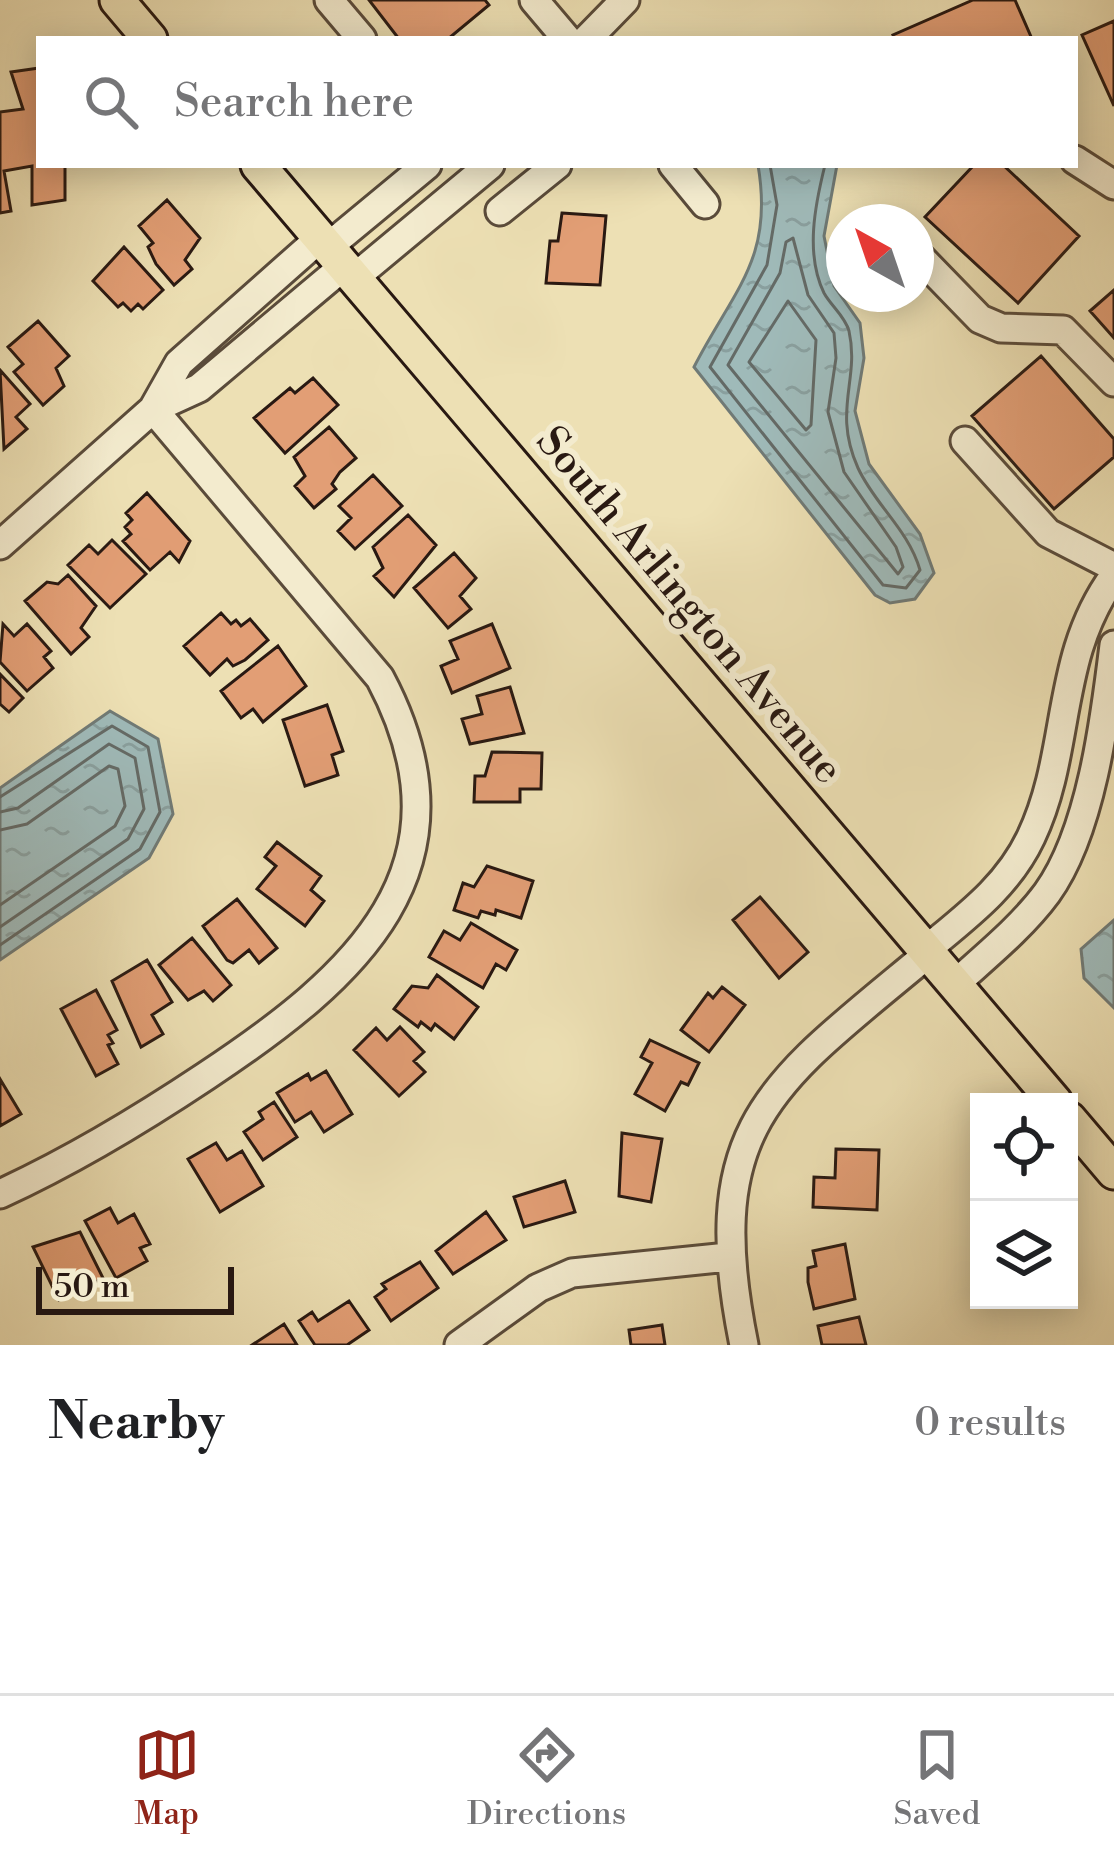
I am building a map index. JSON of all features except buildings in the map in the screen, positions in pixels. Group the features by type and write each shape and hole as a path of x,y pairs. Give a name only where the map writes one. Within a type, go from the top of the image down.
{"main road":[{"path":"117,0 147,36"},
{"name":"South Arlington Avenue","path":"261,168 1047,1093"},
{"path":"1078,1130 1114,1172"}],"street":[{"path":"329,0 359,36"},
{"path":"534,0 564,36"},
{"path":"590,36 625,0"},
{"path":"1078,162 1114,185"},
{"path":"336,257 424,168"},
{"path":"500,212 553,168"},
{"path":"675,168 705,204"},
{"path":"0,545 153,409 178,363 478,169"},
{"path":"934,273 974,316 1001,328 1063,330 1114,382"},
{"path":"0,1194 178,1095 343,973 387,914 408,855 412,770 400,722 380,678 153,409"},
{"path":"965,441 1048,533 1114,567"},
{"path":"744,1345 728,1257 737,1170 767,1102 817,1046 994,894 1034,832 1077,643 1114,576"},
{"path":"955,985 1047,893 1070,851 1085,805 1114,645"},
{"path":"459,1345 538,1288 572,1273 728,1257"}],"water":[{"path":"758,168 836,168 830,204 826,204 826,312 852,312 860,323 864,358 855,411 869,464 920,534 934,573 915,599 890,603 875,595 694,367 747,272 760,225"},
{"path":"110,711 158,739 173,814 149,858 0,960 0,788"},
{"path":"1114,920 1114,1008 1084,978 1081,949"}]}
